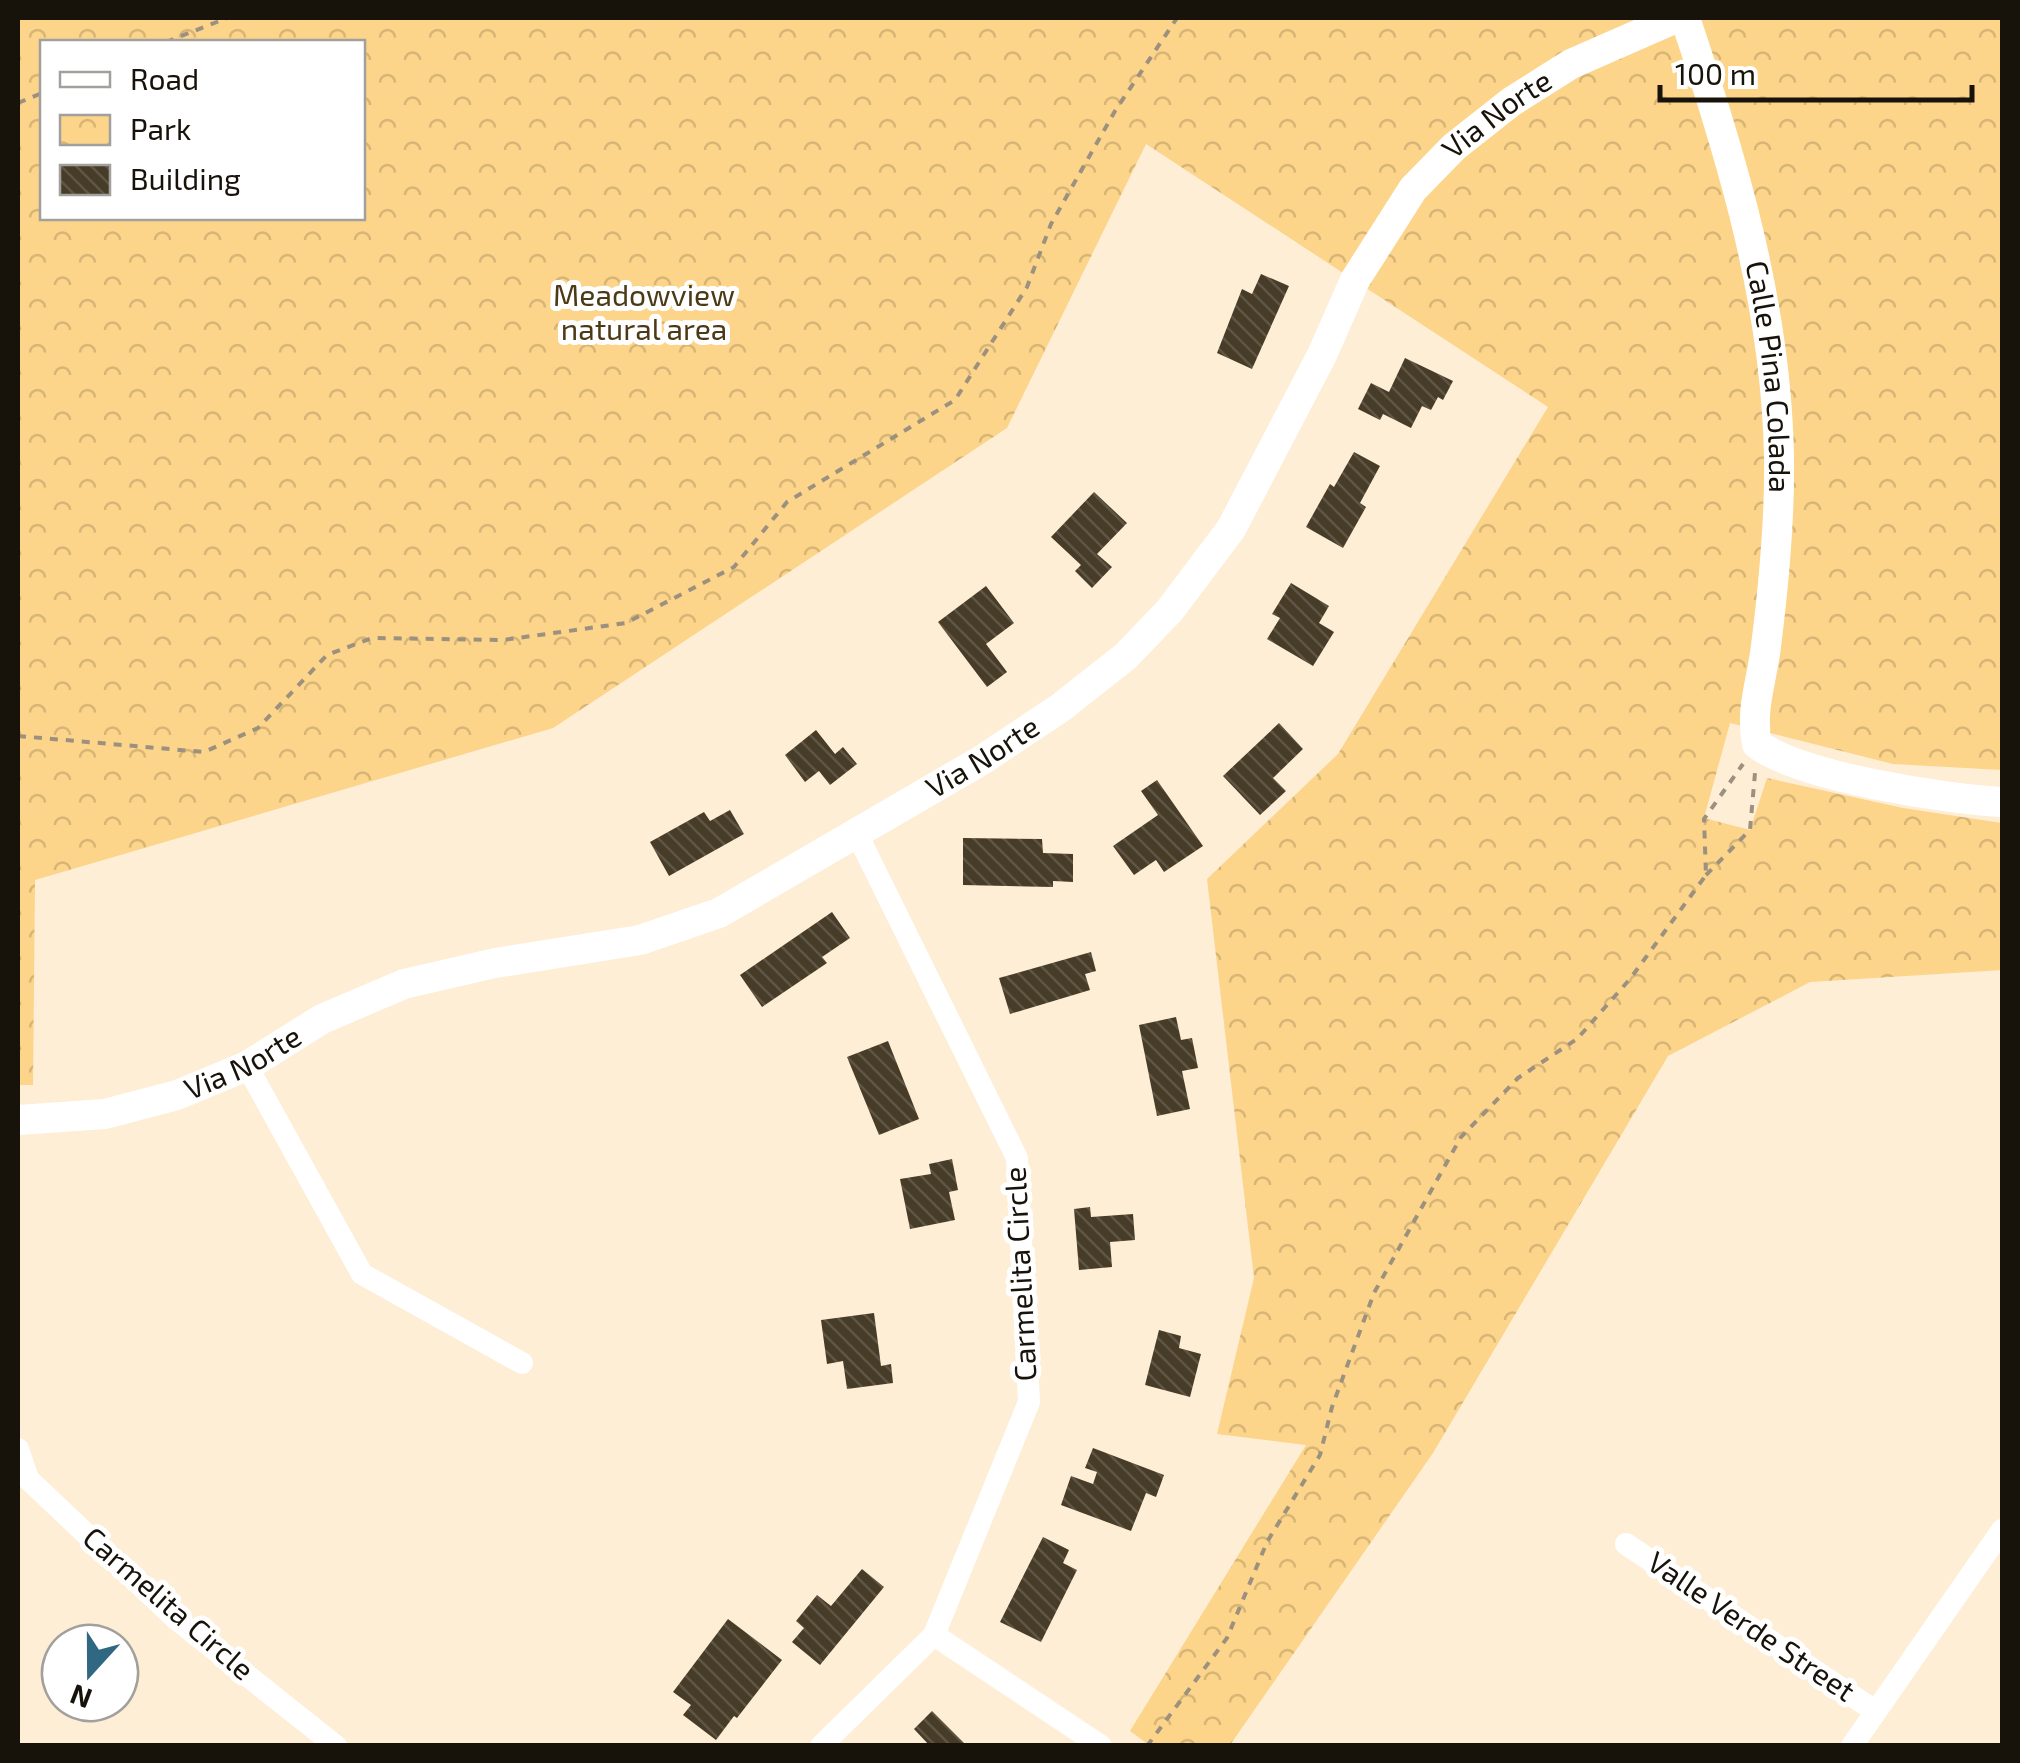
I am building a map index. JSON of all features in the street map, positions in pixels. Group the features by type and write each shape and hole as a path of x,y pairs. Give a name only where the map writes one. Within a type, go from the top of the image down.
{"street":[{"name":"Via Norte","path":"18,1120 105,1114 178,1095 247,1066 322,1019 404,984 495,962 640,940 719,912 982,760 1060,708 1126,656 1170,610 1231,529 1322,355 1355,280 1414,188 1454,147 1511,102 1571,64 1676,18"},
{"name":"Calle Pina Colada","path":"1685,18 1725,137 1757,259 1772,352 1779,456 1774,577 1752,720 1757,744"},
{"path":"1757,744 1774,756 1854,778 1969,800 2002,802"},
{"name":"Carmelita Circle","path":"821,1746 934,1635 1028,1402 1018,1158 857,834"},
{"path":"247,1066 362,1274 522,1363"},
{"name":"Carmelita Circle","path":"18,1449 28,1479 176,1618 336,1746"},
{"path":"1852,1746 2002,1530"},
{"name":"Valle Verde Street","path":"1626,1544 1876,1711"},
{"path":"934,1635 1101,1746"}],"path":[{"path":"171,40 227,18"},
{"path":"18,736 204,752 258,728 328,655 372,638 502,640 626,623 734,567 787,502 955,400 1027,288 1052,224 1115,110 1177,18"},
{"path":"1706,876 1704,818 1757,744"},
{"path":"1147,1746 1227,1638 1267,1542 1320,1456 1332,1407 1374,1293 1461,1137 1518,1078 1577,1039 1630,979 1706,876 1750,830 1757,744"}],"green space":[{"name":"Meadowview natural area","path":"18,18 2002,18 2002,770 1893,764 1730,723 1704,818 1750,830 1767,778 1903,808 2002,823 2002,970 1810,982 1668,1056 1433,1453 1230,1745 1149,1745 1130,1731 1306,1445 1217,1434 1254,1278 1207,879 1338,754 1548,407 1146,144 1007,428 553,728 35,880 33,1085 18,1085"}],"building":[{"path":"1261,274 1289,286 1252,369 1217,353 1242,289 1252,294"},
{"path":"1405,358 1453,381 1443,400 1438,397 1431,410 1422,406 1411,428 1383,414 1380,420 1358,409 1371,383 1389,392"},
{"path":"1354,452 1380,466 1360,503 1366,507 1343,548 1306,527"},
{"path":"1094,492 1127,523 1097,554 1112,567 1092,588 1075,571 1081,565 1051,537"},
{"path":"1291,583 1329,606 1319,623 1334,632 1313,666 1267,639 1280,618 1272,614"},
{"path":"986,586 1014,623 986,644 1007,672 987,687 938,622"},
{"path":"1279,723 1303,749 1273,778 1286,791 1260,815 1223,776"},
{"path":"816,730 835,754 843,747 857,764 830,785 819,771 805,782 785,755"},
{"path":"1157,780 1203,846 1164,872 1156,860 1134,875 1113,846 1158,815 1141,791"},
{"path":"730,810 744,834 669,876 650,842 704,812 710,821"},
{"path":"963,838 1042,839 1043,853 1073,854 1073,882 1053,881 1053,887 963,885"},
{"path":"832,912 850,938 822,957 827,963 762,1007 740,975"},
{"path":"1091,952 1096,971 1085,974 1090,990 1010,1014 999,978"},
{"path":"1176,1017 1181,1040 1192,1038 1198,1068 1182,1071 1190,1109 1157,1116 1139,1025"},
{"path":"888,1041 919,1119 879,1135 847,1057"},
{"path":"952,1159 958,1190 949,1192 955,1220 910,1229 900,1179 931,1174 929,1164"},
{"path":"1090,1207 1091,1217 1133,1214 1135,1240 1110,1242 1112,1267 1079,1270 1074,1209"},
{"path":"874,1313 881,1366 891,1364 893,1383 847,1389 843,1361 827,1364 821,1320"},
{"path":"1159,1330 1181,1336 1179,1348 1201,1354 1190,1397 1145,1385"},
{"path":"1093,1448 1164,1475 1156,1497 1146,1493 1131,1531 1061,1505 1071,1476 1093,1484 1097,1472 1085,1468"},
{"path":"1043,1537 1069,1550 1063,1563 1077,1570 1041,1642 1000,1622"},
{"path":"862,1569 884,1587 820,1665 792,1642 804,1628 796,1621 817,1595 831,1606"},
{"path":"728,1619 782,1660 716,1740 683,1715 691,1705 673,1692"},
{"path":"932,1711 967,1746 930,1746 914,1729"}]}
